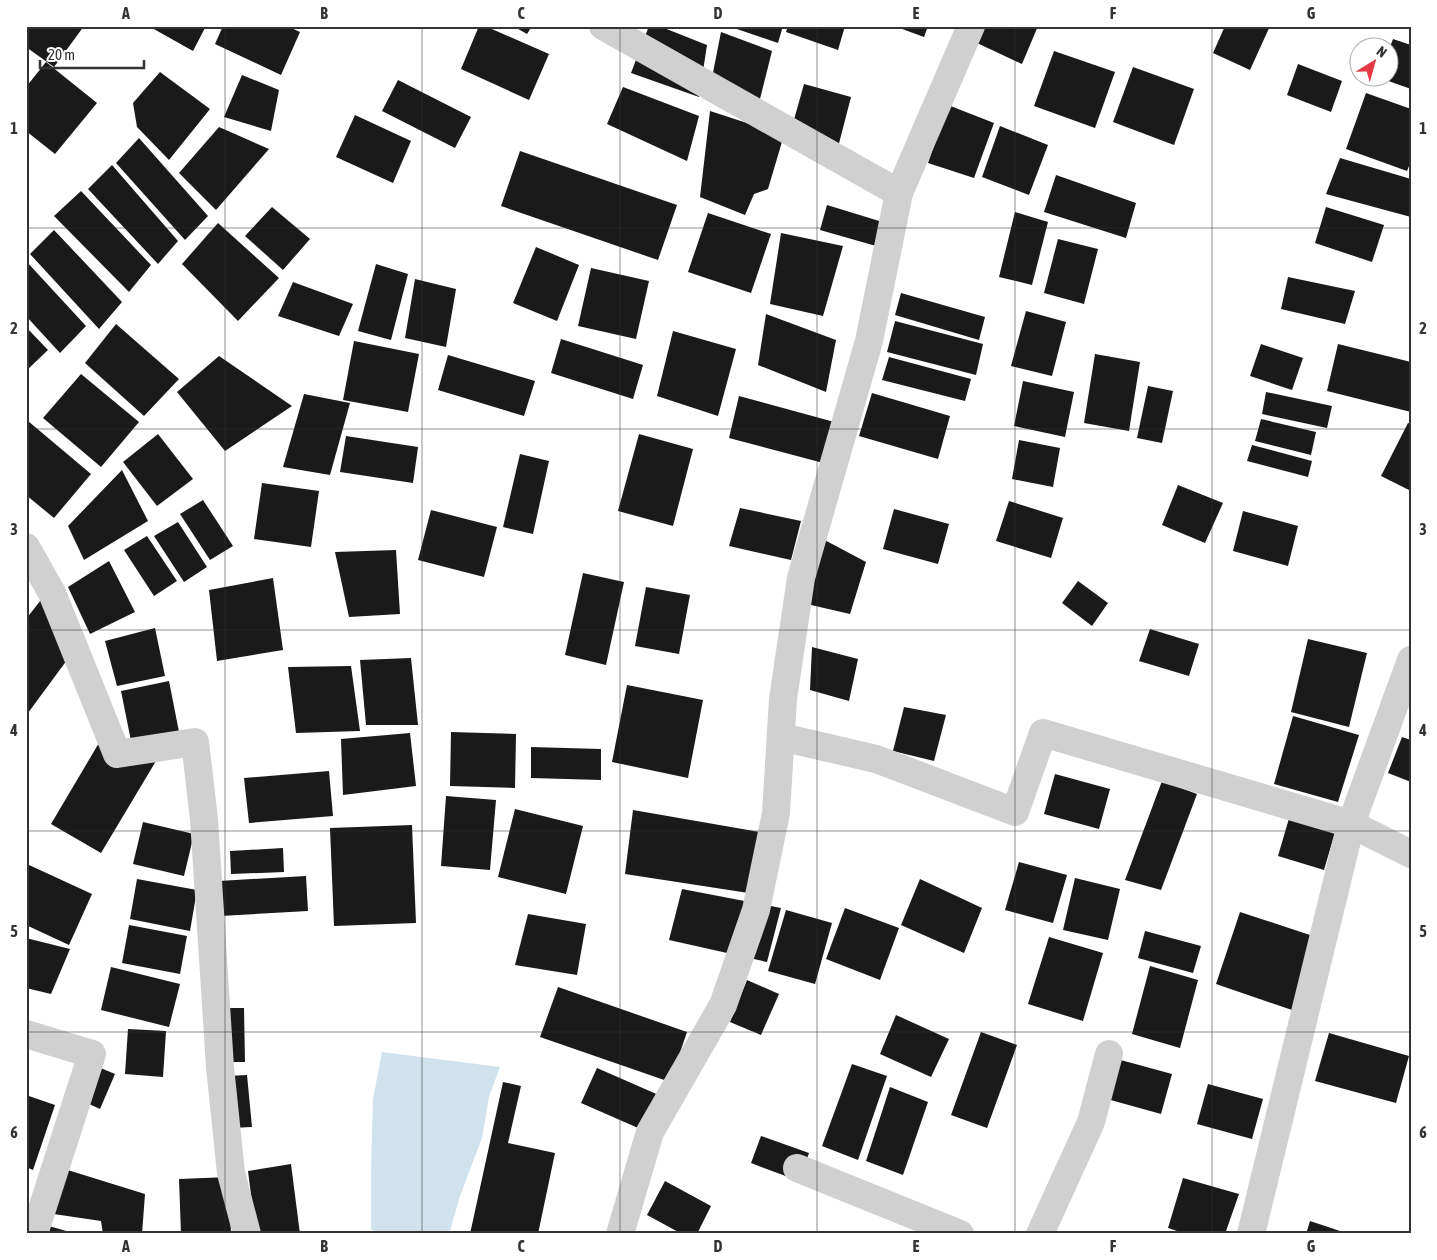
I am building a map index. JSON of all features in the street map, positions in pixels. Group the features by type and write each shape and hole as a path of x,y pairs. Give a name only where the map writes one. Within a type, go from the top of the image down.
{"street":[{"path":"603,26 898,194"},
{"path":"620,1234 650,1132 723,1005 756,910 776,813 783,699 801,578 870,341 898,194 971,26"},
{"path":"26,547 52,593 117,754 196,742 204,819 220,1066 231,1173 247,1234"},
{"path":"1251,1234 1351,824 1411,660"},
{"path":"780,737 876,759 1014,812 1043,733 1351,824 1411,854"},
{"path":"26,1034 92,1054 34,1234"},
{"path":"1040,1234 1091,1122 1109,1054"},
{"path":"797,1168 960,1234"}],"water":[{"path":"382,1052 500,1067 489,1097 482,1138 460,1196 449,1234 378,1234 371,1229 373,1099"}],"building":[{"path":"26,26 84,26 54,67 26,47"},
{"path":"154,26 206,26 193,51 152,28"},
{"path":"223,26 287,26 300,32 281,75 215,44"},
{"path":"479,26 485,26 549,54 529,100 461,69"},
{"path":"513,26 532,26 527,34"},
{"path":"649,26 659,26 707,45 699,97 631,73"},
{"path":"728,26 783,26 778,43"},
{"path":"788,26 845,26 838,50 786,32"},
{"path":"894,26 928,26 924,37"},
{"path":"985,26 1038,26 1022,64 977,43"},
{"path":"1225,26 1270,26 1250,70 1213,53"},
{"path":"721,32 772,51 756,115 708,98"},
{"path":"1400,41 1411,45 1411,89 1400,85"},
{"path":"1054,51 1115,72 1095,128 1034,106"},
{"path":"46,62 97,103 55,154 26,131 26,87"},
{"path":"1298,64 1342,81 1331,112 1287,95"},
{"path":"1133,67 1194,89 1174,145 1113,122"},
{"path":"160,72 210,109 169,160 137,127 133,103"},
{"path":"242,75 279,90 271,131 224,117"},
{"path":"398,80 471,117 455,148 382,111"},
{"path":"804,84 851,97 836,155 788,141"},
{"path":"623,87 699,116 687,161 607,124"},
{"path":"1366,93 1411,109 1411,161 1407,171 1346,149"},
{"path":"948,105 994,123 974,178 928,163"},
{"path":"710,111 784,135 768,189 754,194 745,215 700,197"},
{"path":"355,115 411,141 393,183 336,157"},
{"path":"1000,126 1048,145 1029,195 982,177"},
{"path":"219,127 269,149 216,210 179,173"},
{"path":"139,138 208,216 185,240 116,163"},
{"path":"520,151 677,205 658,260 501,206"},
{"path":"1340,158 1411,179 1411,217 1326,194"},
{"path":"112,165 178,241 158,264 88,189"},
{"path":"1056,175 1136,203 1126,238 1044,212"},
{"path":"81,191 151,265 129,292 54,216"},
{"path":"827,205 889,224 883,248 820,230"},
{"path":"272,207 310,239 283,270 245,236"},
{"path":"1326,207 1384,225 1372,262 1315,243"},
{"path":"1015,212 1048,222 1032,285 999,277"},
{"path":"708,213 771,234 751,293 688,272"},
{"path":"218,223 279,278 238,321 182,264"},
{"path":"54,230 122,302 99,329 30,254"},
{"path":"781,233 843,246 823,316 770,304"},
{"path":"1058,239 1098,249 1084,304 1044,293"},
{"path":"536,247 579,265 557,321 513,303"},
{"path":"26,261 86,326 60,353 26,316"},
{"path":"376,264 408,274 391,340 358,331"},
{"path":"591,268 649,281 636,339 578,326"},
{"path":"1288,277 1355,291 1345,324 1281,309"},
{"path":"415,279 456,289 446,347 405,338"},
{"path":"293,282 353,304 339,336 278,316"},
{"path":"901,293 985,317 979,340 895,315"},
{"path":"1026,311 1066,322 1052,376 1011,366"},
{"path":"766,314 836,340 826,392 758,365"},
{"path":"895,321 983,344 976,375 887,352"},
{"path":"116,324 179,379 144,416 85,363"},
{"path":"26,327 48,350 26,371"},
{"path":"673,331 736,349 718,416 657,396"},
{"path":"561,339 643,365 633,399 551,373"},
{"path":"354,341 419,354 408,412 343,400"},
{"path":"1261,344 1303,358 1292,390 1250,376"},
{"path":"1338,344 1411,362 1411,412 1327,391"},
{"path":"1095,354 1140,362 1129,431 1084,423"},
{"path":"448,355 535,381 524,416 438,390"},
{"path":"219,356 292,406 225,451 177,392"},
{"path":"889,357 971,379 965,401 882,380"},
{"path":"81,374 139,422 101,467 43,418"},
{"path":"1023,381 1074,392 1065,437 1014,426"},
{"path":"1148,386 1173,391 1162,443 1137,438"},
{"path":"1266,392 1332,406 1327,428 1262,414"},
{"path":"872,393 950,416 938,459 859,436"},
{"path":"304,394 350,403 330,475 283,467"},
{"path":"739,396 838,423 827,464 729,438"},
{"path":"1261,419 1316,432 1311,455 1255,441"},
{"path":"28,421 91,474 54,518 26,495 26,422"},
{"path":"1408,423 1411,424 1411,491 1381,476"},
{"path":"158,434 193,479 157,506 123,462"},
{"path":"639,434 693,449 673,526 618,511"},
{"path":"346,436 418,447 413,483 340,472"},
{"path":"1019,440 1060,448 1053,487 1012,479"},
{"path":"1252,445 1312,461 1308,477 1247,461"},
{"path":"520,454 549,461 533,534 503,527"},
{"path":"122,470 148,521 84,560 68,526"},
{"path":"262,483 319,491 311,547 254,539"},
{"path":"1178,485 1223,503 1205,543 1162,525"},
{"path":"203,500 233,546 210,560 180,514"},
{"path":"1009,501 1063,518 1051,558 996,541"},
{"path":"740,508 801,521 791,560 729,546"},
{"path":"894,509 949,524 938,564 883,549"},
{"path":"431,510 497,527 484,577 418,560"},
{"path":"1243,511 1298,526 1288,566 1233,551"},
{"path":"178,522 207,567 184,582 154,536"},
{"path":"147,536 177,581 154,596 124,550"},
{"path":"819,537 866,562 850,614 798,602"},
{"path":"396,550 400,614 349,617 335,552"},
{"path":"109,561 135,612 90,634 68,587"},
{"path":"583,573 624,582 606,665 565,655"},
{"path":"273,578 283,650 217,661 209,590"},
{"path":"1078,581 1108,603 1092,626 1062,603"},
{"path":"51,587 81,641 28,713 26,711 26,619"},
{"path":"646,587 690,595 679,654 635,646"},
{"path":"155,628 165,676 117,686 105,641"},
{"path":"1150,629 1199,644 1189,676 1139,661"},
{"path":"1308,639 1367,653 1349,727 1291,712"},
{"path":"812,647 858,659 849,701 810,690"},
{"path":"411,658 418,725 366,725 360,660"},
{"path":"351,666 360,731 296,733 288,667"},
{"path":"169,681 180,737 132,746 121,691"},
{"path":"627,685 703,700 688,778 612,762"},
{"path":"904,707 946,715 934,761 893,751"},
{"path":"1293,716 1359,735 1338,802 1274,784"},
{"path":"106,731 156,761 101,853 51,824"},
{"path":"451,732 516,734 515,788 450,786"},
{"path":"410,733 416,786 343,795 341,739"},
{"path":"1402,737 1411,740 1411,782 1388,773"},
{"path":"531,747 601,749 601,780 531,778"},
{"path":"329,771 333,816 249,823 244,778"},
{"path":"1055,774 1110,789 1099,829 1044,814"},
{"path":"1162,781 1197,794 1161,890 1125,880"},
{"path":"446,796 496,800 490,870 441,866"},
{"path":"515,809 583,826 566,894 498,877"},
{"path":"633,810 766,833 755,894 625,874"},
{"path":"1290,815 1336,829 1324,870 1278,856"},
{"path":"143,822 194,834 184,876 133,864"},
{"path":"412,825 416,923 334,926 330,828"},
{"path":"283,848 284,872 231,874 230,851"},
{"path":"1019,862 1067,875 1053,923 1005,910"},
{"path":"29,865 92,894 69,945 26,925 26,872"},
{"path":"306,876 308,911 221,916 219,881"},
{"path":"1075,878 1120,889 1108,940 1063,930"},
{"path":"137,879 197,890 190,931 130,919"},
{"path":"920,879 982,908 964,953 901,925"},
{"path":"682,889 781,908 767,962 669,940"},
{"path":"845,908 899,928 880,980 826,959"},
{"path":"786,910 832,923 815,984 768,971"},
{"path":"1240,912 1316,937 1292,1010 1216,984"},
{"path":"528,914 586,924 577,975 515,965"},
{"path":"129,925 187,936 180,974 122,963"},
{"path":"1145,931 1201,946 1193,973 1138,958"},
{"path":"1049,937 1103,953 1083,1021 1028,1004"},
{"path":"26,938 70,949 51,994 26,988"},
{"path":"1150,966 1198,980 1180,1048 1132,1034"},
{"path":"111,967 180,984 169,1027 101,1010"},
{"path":"747,980 779,994 761,1035 730,1022"},
{"path":"558,987 687,1032 670,1082 540,1037"},
{"path":"224,1008 244,1008 245,1062 224,1062"},
{"path":"896,1015 949,1039 931,1077 880,1054"},
{"path":"128,1029 166,1031 163,1077 125,1074"},
{"path":"981,1032 1017,1045 987,1128 951,1115"},
{"path":"1329,1033 1409,1056 1396,1103 1315,1081"},
{"path":"1117,1059 1172,1074 1161,1114 1107,1099"},
{"path":"91,1064 115,1074 100,1109 76,1098"},
{"path":"852,1064 887,1076 858,1160 822,1146"},
{"path":"597,1068 661,1096 645,1131 581,1103"},
{"path":"247,1075 252,1127 231,1128 227,1076"},
{"path":"503,1082 521,1086 508,1143 555,1153 538,1234 470,1234"},
{"path":"1208,1084 1263,1099 1252,1139 1197,1124"},
{"path":"890,1087 928,1102 903,1175 866,1161"},
{"path":"26,1095 55,1105 33,1170 26,1167"},
{"path":"761,1136 809,1153 799,1181 751,1163"},
{"path":"291,1164 300,1234 256,1234 248,1171"},
{"path":"58,1167 145,1194 142,1234 103,1234 101,1221 47,1213"},
{"path":"229,1177 231,1234 181,1234 179,1179"},
{"path":"1183,1178 1239,1194 1225,1234 1186,1234 1168,1228"},
{"path":"665,1181 711,1206 697,1234 682,1234 647,1215"},
{"path":"1310,1221 1346,1233 1346,1234 1306,1234"},
{"path":"42,1224 73,1233 73,1234 37,1234"}]}
